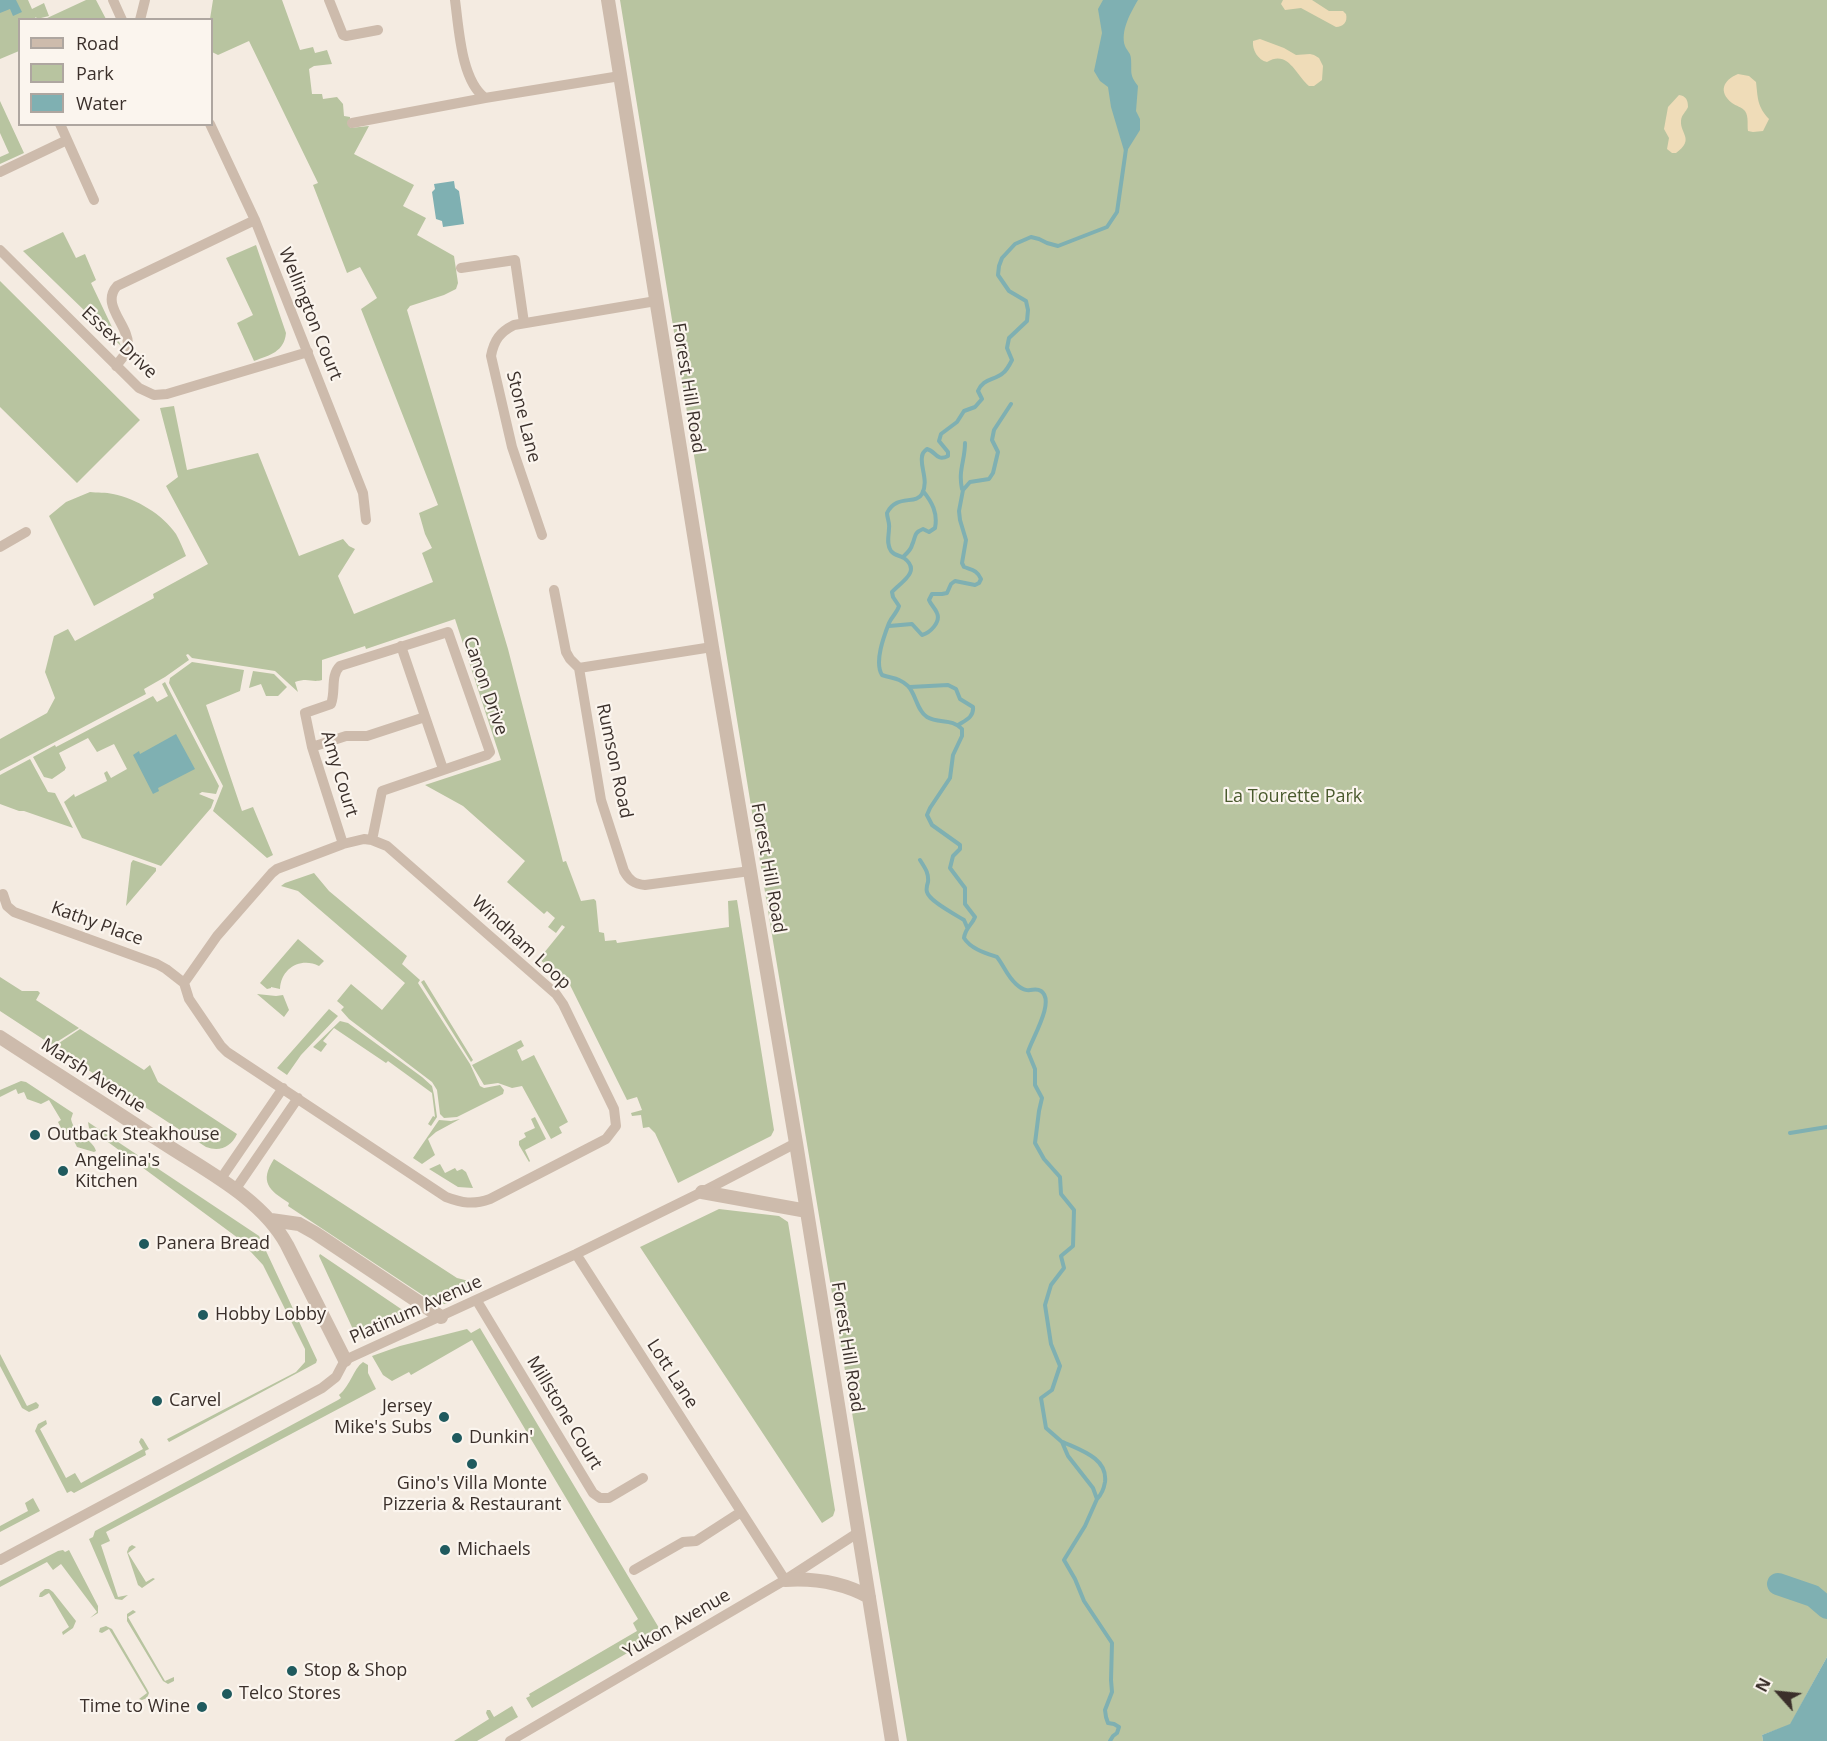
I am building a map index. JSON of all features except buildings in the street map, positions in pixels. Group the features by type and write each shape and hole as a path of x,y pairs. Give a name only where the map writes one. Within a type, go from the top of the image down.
{"street":[{"path":"140,18 145,0"},
{"path":"329,0 343,35 378,30"},
{"path":"455,0 466,72 474,87 485,98"},
{"name":"Forest Hill Road","path":"608,0 892,1741"},
{"path":"117,1 121,18"},
{"path":"352,123 620,76"},
{"path":"61,126 94,200"},
{"name":"Wellington Court","path":"211,126 255,220 308,352 363,493 366,520"},
{"path":"0,172 67,140"},
{"path":"116,366 128,344 112,302 112,291 117,286 255,220"},
{"name":"Essex Drive","path":"0,250 116,366 143,391 154,395 161,395 308,352"},
{"path":"461,268 515,260 524,323"},
{"name":"Stone Lane","path":"542,536 512,447 491,356 493,345 505,329 514,325 656,302"},
{"path":"0,546 26,532"},
{"name":"Rumson Road","path":"554,590 566,652 579,668 602,800 627,877 632,882 645,885 750,871"},
{"name":"Canon Drive","path":"305,713 331,704 335,672 340,666 447,632 450,634 490,752 487,755 382,791 372,840"},
{"path":"401,646 443,769"},
{"path":"579,668 712,647"},
{"name":"Amy Court","path":"305,713 312,747 343,844"},
{"path":"312,747 346,736 366,736 425,717"},
{"path":"184,983 217,936 272,873 343,844 364,839 372,840"},
{"name":"Windham Loop","path":"184,983 189,999 227,1052 446,1197 469,1204 490,1199 606,1139 616,1126 614,1109 556,994 387,846 372,840"},
{"name":"Kathy Place","path":"3,894 7,906 15,912 157,964 184,983"},
{"name":"Marsh Avenue","path":"0,1037 235,1190 271,1220 280,1231 345,1360"},
{"path":"220,1180 283,1088"},
{"path":"235,1190 298,1098"},
{"name":"Platinum Avenue","path":"0,1560 322,1388 336,1377 345,1360 576,1254 796,1143"},
{"path":"702,1192 807,1211"},
{"path":"271,1220 299,1224 315,1233 441,1317"},
{"name":"Lott Lane","path":"576,1254 785,1580"},
{"name":"Millstone Court","path":"477,1301 593,1493 600,1498 609,1498 643,1478"},
{"path":"634,1570 682,1542 696,1541 741,1512"},
{"name":"Yukon Avenue","path":"510,1741 785,1580 859,1532"},
{"path":"785,1580 809,1578 831,1582 854,1588 869,1597"}],"green space":[{"path":"0,0 28,0 32,9 44,3 49,16 18,18 18,51 0,59"},
{"path":"86,0 96,0 105,18 47,18"},
{"path":"213,0 282,0 300,50 313,47 315,53 327,50 332,64 314,66 309,69 312,94 322,94 323,99 337,97 343,104 344,116 350,117 350,128 369,126 354,154 414,185 403,206 426,218 417,235 454,256 458,283 456,289 410,306 407,310 508,649 563,862 566,861 581,901 594,899 596,901 599,932 604,933 605,941 616,940 617,943 729,927 728,901 737,900 774,1130 771,1136 678,1183 655,1133 649,1127 643,1128 641,1115 632,1116 631,1113 642,1110 637,1097 627,1100 570,985 539,959 565,927 562,925 556,933 548,927 555,918 547,911 544,914 507,882 525,861 463,806 425,785 501,760 455,619 366,649 365,646 322,660 322,680 295,682 298,692 275,671 192,658 188,654 186,655 189,660 144,689 146,694 0,771 0,739 47,713 55,698 45,672 54,636 68,629 75,641 154,598 153,594 208,564 166,486 178,477 160,408 174,406 187,470 258,453 299,556 343,539 355,549 338,576 354,614 433,582 422,553 432,548 419,513 438,505 361,309 377,298 360,267 347,273 313,185 318,183 249,41 218,55 213,52 213,18 210,18"},
{"name":"La Tourette Park","path":"620,0 1827,0 1827,1657 1790,1725 1762,1735 1763,1741 907,1741 771,929"},
{"path":"0,101 24,153 0,164 0,157 9,153 0,133"},
{"path":"63,232 76,258 85,254 96,280 91,283 121,346 23,251"},
{"path":"256,245 286,333 279,349 271,355 254,361 237,323 253,315 226,258"},
{"path":"0,281 140,420 77,483 0,407"},
{"path":"90,492 122,496 148,508 170,527 186,556 94,606 49,516 66,502"},
{"path":"192,662 244,670 240,691 206,705 242,811 253,807 273,855 267,858 213,811 223,786 169,683 170,678"},
{"path":"253,671 274,674 287,687 278,696 266,696 261,684 249,688"},
{"path":"165,682 219,786 216,794 202,792 199,794 214,800 211,808 161,866 82,838 64,802 74,794 75,797 107,781 104,773 107,771 111,778 127,769 114,744 97,752 88,738 59,753 66,768 52,779 44,777 33,757 153,696 157,702 168,696 162,684"},
{"path":"30,759 48,792 55,793 73,828 0,804 0,775"},
{"path":"133,860 156,868 156,871 126,906 131,863"},
{"path":"314,873 329,891 407,956 402,964 420,980 418,983 470,1064 480,1086 484,1088 500,1085 504,1090 503,1094 457,1117 444,1118 440,1114 437,1090 432,1082 349,1019 341,1010 344,1007 337,1001 351,984 382,1010 405,983 298,891 281,886"},
{"path":"298,939 324,961 319,966 305,963 293,966 284,975 280,989 271,987 267,989 260,983"},
{"path":"0,977 22,991 38,991 40,993 36,1000 79,1028 52,1045 0,1011"},
{"path":"424,980 473,1060 471,1062 421,982"},
{"path":"257,994 283,995 289,1010 284,1017"},
{"path":"329,1009 338,1016 301,1055 287,1075 277,1068"},
{"path":"340,1021 348,1023 432,1086 437,1117 431,1126 428,1124 433,1116 435,1117 432,1093 388,1061 386,1063 334,1028 323,1041 327,1044 321,1052 313,1047"},
{"path":"80,1029 144,1070 150,1065 158,1082 237,1134 235,1138 220,1149 206,1147 53,1047"},
{"path":"521,1040 524,1046 517,1050 522,1061 534,1055 568,1122 559,1127 562,1133 551,1139 522,1086 512,1088 498,1083 484,1085 472,1065"},
{"path":"21,1081 73,1113 71,1119 76,1129 96,1151 77,1147 71,1135 63,1132 58,1122 61,1120 49,1100 41,1104 27,1099 24,1092 18,1094 16,1089 0,1097 0,1090"},
{"path":"535,1117 546,1139 525,1150 529,1162 519,1141 526,1137 524,1133 535,1128 531,1119"},
{"path":"460,1119 428,1139 435,1155 422,1164 413,1158 439,1120"},
{"path":"88,1122 259,1236 317,1360 316,1363 169,1442 167,1439 296,1372 305,1362 305,1349 263,1265 238,1238 89,1128"},
{"path":"274,1159 457,1278 472,1280 474,1285 452,1295 450,1302 436,1304 288,1206 289,1203 268,1185 267,1174"},
{"path":"440,1164 445,1173 455,1168 457,1171 462,1169 466,1172 473,1188 458,1187 429,1169"},
{"path":"719,1209 779,1216 788,1222 835,1510 833,1516 822,1523 640,1247"},
{"path":"320,1254 407,1313 409,1316 357,1338"},
{"path":"480,1328 662,1633 532,1708 526,1698 530,1696 529,1694 637,1631 633,1623 638,1619 472,1340 411,1375 409,1372 392,1381 383,1375 372,1356 400,1346 467,1329 471,1333"},
{"path":"0,1354 27,1406 36,1402 39,1405 38,1408 29,1412 22,1408 0,1366"},
{"path":"363,1362 368,1365 368,1373 376,1389 106,1532 110,1541 101,1545 118,1597 128,1595 122,1600 115,1599 89,1539 93,1537 95,1531 338,1400 341,1398 339,1395"},
{"path":"46,1420 47,1424 40,1429 66,1478 75,1473 81,1483 143,1449 139,1442 141,1438 149,1449 145,1451 146,1455 74,1493 71,1491 67,1493 35,1431 38,1424"},
{"path":"33,1498 40,1511 0,1532 0,1526 28,1511 25,1503"},
{"path":"132,1545 136,1547 128,1553 146,1582 155,1579 142,1588 138,1585 127,1552"},
{"path":"63,1550 65,1552 69,1550 98,1606 98,1613 90,1618 97,1612 61,1564 53,1570 47,1562 0,1587 0,1581"},
{"path":"45,1589 53,1592 76,1621 73,1628 63,1635 62,1632 69,1627 49,1593 39,1597"},
{"path":"133,1610 136,1612 128,1617 165,1681 174,1677 174,1681 168,1684 163,1681 127,1621 127,1614"},
{"path":"106,1626 112,1629 147,1689 149,1693 147,1698 139,1699 147,1693 109,1629 102,1633 99,1632 100,1628"},
{"path":"512,1706 518,1717 477,1741 454,1741 489,1719 487,1710 490,1710 494,1717"}],"sand":[{"path":"1283,0 1312,0 1329,11 1343,11 1346,14 1346,22 1336,27 1301,8 1285,10 1281,4"},
{"path":"1260,39 1296,55 1310,54 1319,58 1323,66 1322,80 1314,86 1309,86 1286,61 1274,59 1267,62 1261,59 1256,54 1253,44 1253,41"},
{"path":"1738,74 1749,76 1756,82 1760,106 1769,119 1763,131 1748,131 1745,111 1732,103 1725,95 1726,83"},
{"path":"1679,95 1685,97 1688,102 1681,121 1686,140 1682,148 1672,153 1667,149 1669,138 1664,129 1668,107"}],"water":[{"path":"0,0 16,0 22,12 13,16 10,9 0,13"},
{"path":"1103,0 1138,0 1127,22 1124,40 1131,57 1132,76 1138,86 1136,111 1140,119 1140,130 1125,154 1111,107 1108,87 1100,81 1094,71 1102,33 1098,9"},
{"path":"454,181 455,188 459,191 464,224 443,227 442,221 436,219 432,192 435,189 434,184"},
{"path":"176,734 195,769 158,788 159,791 153,794 133,755 139,751 140,754"},
{"path":"1827,1657 1827,1741 1763,1741 1762,1735 1790,1724"}],"waterway":[{"path":"1110,1741 1119,1727 1108,1723 1105,1710 1112,1692 1112,1643 1084,1601 1064,1560 1085,1526 1097,1499 1093,1488 1068,1456 1062,1442 1046,1428 1041,1398 1052,1390 1060,1366 1051,1344 1045,1305 1051,1285 1064,1268 1061,1256 1073,1246 1074,1210 1061,1194 1060,1177 1044,1159 1035,1143 1042,1098 1035,1085 1035,1069 1028,1052 1044,1012 1045,996 1038,990 1020,988 1010,978 997,957 974,948 964,938 975,917 965,904 965,888 950,868 953,856 960,849 960,845 932,825 927,815 950,778 953,755 962,736 962,729 954,723 927,717 921,711 908,686 882,675 879,663 885,635 899,606 892,592 907,577 911,568 904,558 894,554 889,548 887,513 895,504 915,499 922,494 925,484 923,453 927,449 938,457 948,456 948,452 939,441 941,434 957,422 964,411 975,407 982,399 978,391 983,384 1000,376 1007,369 1012,360 1007,348 1009,338 1027,321 1026,301 1009,291 998,275 1002,258 1015,244 1031,237 1058,246 1107,227 1117,212 1126,149"},
{"path":"889,626 912,624 922,635 925,634 934,627 938,616 929,600 932,594 947,593 955,581 975,585 979,583 981,579 978,574 964,567 962,563 966,540 959,511 963,490 970,482 989,479 993,473 998,452 992,440 994,430 1011,404"},
{"path":"962,489 961,476 965,443"},
{"path":"903,557 911,549 918,532 923,529 929,532 935,528 934,508 923,491"},
{"path":"910,687 948,685 956,689 960,699 973,707 971,716 958,725"},
{"path":"920,860 927,873 929,896 964,920 967,927"},
{"path":"1790,1133 1827,1127"},
{"path":"1063,1442 1092,1456 1102,1467 1105,1482 1097,1499"},
{"path":"1778,1584 1813,1596 1827,1608"}],"place":[{"name":"Outback Steakhouse","path":"35,1135"},
{"name":"Angelina's Kitchen","path":"63,1171"},
{"name":"Panera Bread","path":"144,1244"},
{"name":"Hobby Lobby","path":"203,1315"},
{"name":"Carvel","path":"157,1401"},
{"name":"Jersey Mike's Subs","path":"444,1417"},
{"name":"Dunkin'","path":"457,1438"},
{"name":"Gino's Villa Monte Pizzeria & Restaurant","path":"472,1464"},
{"name":"Michaels","path":"445,1550"},
{"name":"Stop & Shop","path":"292,1671"},
{"name":"Telco Stores","path":"227,1694"},
{"name":"Time to Wine","path":"202,1707"}]}
